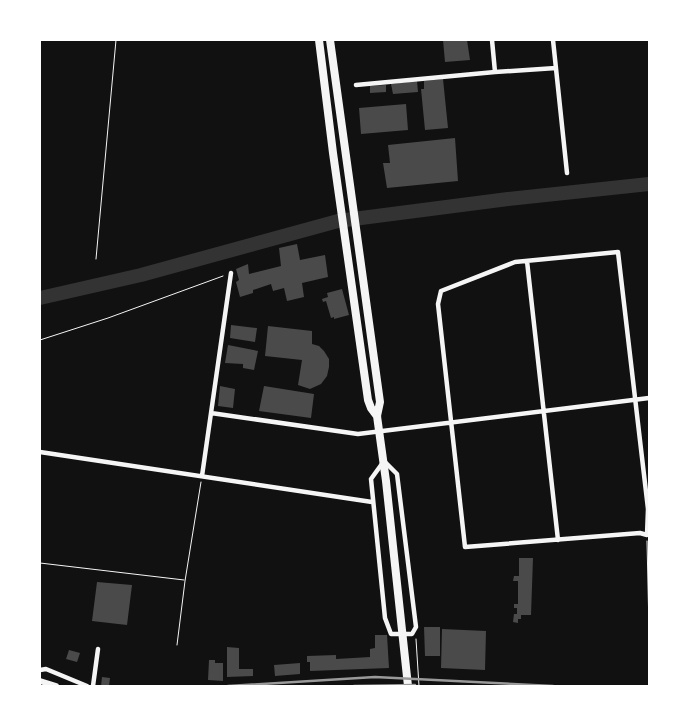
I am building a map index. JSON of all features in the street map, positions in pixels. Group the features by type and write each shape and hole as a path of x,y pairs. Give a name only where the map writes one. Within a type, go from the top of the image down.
{"main road":[{"path":"318,40 368,400 377,416"},
{"path":"330,40 380,402 377,416 384,461 408,686"},
{"path":"40,681 56,686"}],"street":[{"path":"492,40 495,72"},
{"path":"553,40 567,173"},
{"path":"356,85 556,68"},
{"path":"618,252 648,509 648,535 640,533 465,547 438,304 441,291 515,262 527,261 618,252"},
{"path":"527,261 558,540"},
{"path":"202,476 231,273"},
{"path":"211,413 358,434 649,398"},
{"path":"40,452 372,502"},
{"path":"384,461 397,474 415,612 416,627 412,634 391,634 385,618 372,502 371,479 384,461"},
{"path":"93,686 98,649"},
{"path":"40,670 46,669 88,686"}],"path":[{"path":"96,259 116,40"},
{"path":"40,340 108,318 231,273"},
{"path":"176,645 202,476"},
{"path":"648,535 649,629"},
{"path":"40,563 185,580"},
{"path":"415,645 420,686"}],"building":[{"path":"443,40 467,40 470,60 445,62"},
{"path":"443,79 448,128 425,130 421,89 424,89 424,81"},
{"path":"417,81 418,92 393,94 391,84"},
{"path":"386,85 386,92 370,93 370,86"},
{"path":"406,104 408,130 361,134 359,108"},
{"path":"455,138 458,181 387,188 383,163 390,163 388,145"},
{"path":"297,244 300,260 325,255 328,277 302,283 304,297 287,301 284,288 273,291 271,284 240,297 236,282 239,280 236,269 248,264 249,274 281,266 279,248"},
{"path":"342,289 349,315 334,319 334,317 331,318 326,301 323,302 322,299 328,297 327,293"},
{"path":"231,325 257,328 255,342 230,338"},
{"path":"268,326 312,331 312,344 319,346 329,359 327,376 321,384 310,389 298,385 302,360 265,356"},
{"path":"228,345 258,351 254,370 243,368 243,364 225,363"},
{"path":"220,386 235,389 233,408 218,406"},
{"path":"264,386 314,394 311,418 259,411"},
{"path":"519,558 533,558 531,615 521,615 518,623 513,622 514,614 517,614 517,608 514,608 514,604 518,604 518,581 513,581 514,576 519,576"},
{"path":"97,582 132,585 127,625 92,621"},
{"path":"424,627 440,627 440,656 425,656"},
{"path":"442,629 486,631 485,670 441,668"},
{"path":"375,635 387,635 389,668 310,671 310,662 307,662 307,656 336,655 336,659 370,657 370,649 375,648"},
{"path":"227,647 239,648 239,669 253,669 253,676 227,677"},
{"path":"69,650 80,653 77,662 66,659"},
{"path":"209,660 215,660 215,663 223,663 223,681 208,680"},
{"path":"300,663 300,674 275,676 274,665"},
{"path":"102,677 110,678 109,686 101,686"}],"waterway":[{"path":"40,298 141,275 338,221 508,199 649,184"}],"railway":[{"path":"228,686 375,677 553,686"},
{"path":"354,686 415,685"}]}
